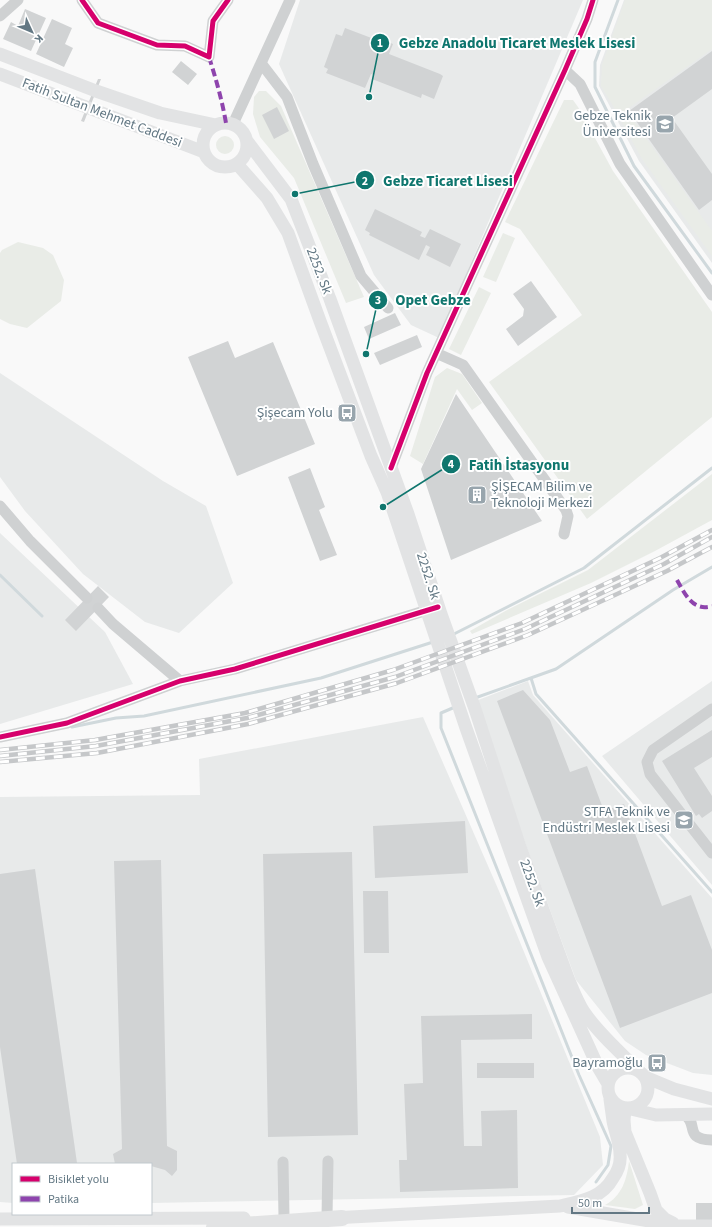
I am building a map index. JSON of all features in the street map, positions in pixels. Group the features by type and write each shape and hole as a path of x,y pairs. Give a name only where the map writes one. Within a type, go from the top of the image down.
{"highway":[{"path":"214,1227 335,1218"}],"main road":[{"name":"Fatih Sultan Mehmet Caddesi","path":"0,54 160,114 216,125"},
{"name":"Fatih Sultan Mehmet Caddesi","path":"0,74 204,152"},
{"path":"226,123 233,124 240,128 245,134 248,149 238,164 229,167 215,165 209,161 204,152 203,141 206,133 216,125 226,123"},
{"name":"2252. Sk","path":"247,141 291,199 330,299 408,514 461,713 513,860 548,957 598,1067 608,1084"},
{"name":"2252. Sk","path":"238,164 267,198 288,233 371,456 387,492 434,613 475,709 549,930 576,998 585,1013 596,1026 642,1074"},
{"path":"0,1219 335,1218 560,1206 583,1201 600,1194 616,1174 620,1156 619,1143 607,1090 610,1079 618,1071 629,1068 674,1089 712,1098"},
{"path":"628,1109 638,1106 643,1102 646,1096 648,1090 647,1083 642,1074"},
{"path":"610,1099 614,1104 628,1109 656,1115 712,1114"},
{"path":"628,1109 624,1120 625,1132 656,1210 665,1219 678,1226"},
{"path":"560,1206 678,1226 712,1226"}],"street":[{"path":"0,16 18,0"},
{"path":"82,0 98,23 157,45 185,46 209,57 213,21 228,0"},
{"path":"233,124 290,0"},
{"path":"391,468 427,372 587,19 594,0"},
{"path":"262,63 287,97 313,164 361,276 388,308"},
{"path":"564,70 580,84 620,164 712,295"},
{"path":"436,353 463,365 566,510 568,516 564,534"},
{"path":"0,506 30,541 87,598"},
{"path":"98,608 113,624 180,681"},
{"path":"0,737 67,723 180,681 235,669 434,613"},
{"path":"712,709 653,750 647,762 650,774 712,853"},
{"path":"685,1115 691,1121 695,1136 712,1140"},
{"path":"328,1161 335,1218"},
{"path":"283,1162 284,1217"}],"shaded area":[{"path":"300,0 583,0 439,338 411,325 374,275 279,64"},
{"name":"Gebze Teknik Üniversitesi","path":"624,0 712,0 712,263 639,161 599,86 600,65"},
{"path":"625,0 712,0 712,49 626,110 712,231 712,256 642,159 601,86 602,65"},
{"path":"259,91 266,91 281,106 364,297 346,303 294,178 260,137 253,114 254,97"},
{"path":"564,100 573,100 578,107 613,171 712,312 712,417 587,519 489,382 582,315 520,229 505,222"},
{"path":"221,136 229,136 234,141 232,152 229,154 221,154 216,149 216,141"},
{"path":"503,233 515,238 496,282 483,277"},
{"path":"18,242 43,248 53,255 64,280 61,301 27,328 10,324 0,319 0,253 2,250"},
{"path":"479,287 491,293 461,355 449,349"},
{"path":"447,368 462,374 482,403 472,410 457,389 423,464 410,456 435,377"},
{"path":"0,373 163,481 206,506 233,583 179,633 145,622 83,574 25,511 0,477"},
{"path":"712,474 712,520 591,583 472,634 470,631 507,610 588,570"},
{"path":"0,533 105,632 133,684 0,724"},
{"path":"528,681 533,695 712,898 712,1075 693,1073 646,1055 625,1041 576,980 473,702"},
{"name":"STFA Teknik ve Endüstri Meslek Lisesi","path":"712,681 712,885 602,756"},
{"path":"423,717 499,891 600,1137 603,1165 574,1195 152,1203 152,1163 12,1163 12,1203 0,1202 0,797 200,795 199,759"},
{"path":"629,1161 643,1205 635,1209 605,1205 620,1192 627,1174"}],"building":[{"path":"25,9 46,18 31,51 3,39 11,22 18,26"},
{"path":"52,19 72,28 65,44 73,48 64,67 36,54"},
{"path":"345,28 382,42 381,44 387,47 388,42 393,44 389,54 443,76 434,99 422,94 421,98 372,79 374,75 371,74 365,88 326,73 328,69 324,67 336,34 342,36"},
{"path":"712,51 712,89 672,118 712,174 712,200 699,210 629,111"},
{"path":"181,61 197,74 188,85 172,72"},
{"path":"98,79 101,79 84,122 81,121"},
{"path":"277,107 289,131 274,139 262,115"},
{"path":"375,209 422,232 420,236 425,238 430,229 461,244 450,267 426,255 430,247 426,245 419,260 369,235 370,233 365,230"},
{"path":"531,281 557,317 518,346 506,329 523,316 524,309 513,294"},
{"path":"395,313 401,325 369,339 364,327"},
{"path":"417,335 422,347 380,365 374,353"},
{"path":"228,341 235,358 273,342 315,444 237,476 188,357"},
{"name":"ŞİŞECAM Bilim ve Teknoloji Merkezi","path":"456,394 542,521 451,560 421,469"},
{"path":"310,468 325,507 319,510 337,555 320,561 288,477"},
{"path":"98,586 109,597 76,631 65,620"},
{"path":"523,690 550,720 570,772 587,766 604,811 624,804 662,906 691,895 712,950 712,993 620,1028 497,701"},
{"path":"712,730 712,757 694,768 712,796 712,811 702,818 699,814 696,816 662,761"},
{"path":"465,821 468,873 375,878 373,826"},
{"path":"352,852 358,1135 268,1137 263,854"},
{"path":"161,860 167,1146 177,1151 177,1170 172,1176 165,1170 152,1166 152,1163 115,1163 113,1154 122,1149 114,861"},
{"path":"35,869 77,1163 17,1163 0,1047 0,874"},
{"path":"363,891 388,891 389,953 364,953"},
{"path":"532,1014 532,1039 461,1040 464,1146 482,1146 481,1111 517,1110 518,1188 400,1192 399,1160 407,1160 404,1084 423,1083 421,1016"},
{"path":"477,1063 534,1063 534,1078 477,1078"},
{"path":"696,1203 712,1203 712,1220 696,1220"}],"waterway":[{"path":"618,0 595,62 595,87 634,166 712,273"},
{"path":"452,635 584,568 712,468"},
{"path":"475,698 556,669 673,590 712,567"},
{"path":"0,575 42,616"},
{"path":"72,727 116,718 144,716 321,678 433,642"},
{"path":"531,678 536,694 712,892"},
{"path":"455,707 441,713 441,728 579,1075 611,1146 608,1165 596,1182"}],"railway":[{"path":"0,750 95,740 245,713 393,670 522,623 660,558 712,530"},
{"path":"0,756 96,746 247,718 395,677 525,629 664,564 712,537"},
{"path":"0,762 97,753 248,724 397,683 528,635 667,571 712,547"}],"marked path":[{"path":"209,57 219,90 226,123"},
{"path":"677,580 687,596 695,604 705,607 712,606"}],"cycle path":[{"path":"82,0 98,23 157,45 185,46 209,57 213,21 228,0"},
{"path":"391,468 427,373 565,70 587,19 593,0"},
{"path":"0,737 67,723 180,681 235,669 438,607"}],"place":[{"name":"Gebze Anadolu Ticaret Meslek Lisesi","path":"369,97"},
{"name":"Gebze Teknik Üniversitesi","path":"665,124"},
{"name":"Gebze Ticaret Lisesi","path":"295,194"},
{"name":"Opet Gebze","path":"366,354"},
{"name":"Şişecam Yolu","path":"347,413"},
{"name":"ŞİŞECAM Bilim ve Teknoloji Merkezi","path":"477,495"},
{"name":"Fatih İstasyonu","path":"383,507"},
{"name":"STFA Teknik ve Endüstri Meslek Lisesi","path":"684,820"},
{"name":"Bayramoğlu","path":"657,1063"}]}
